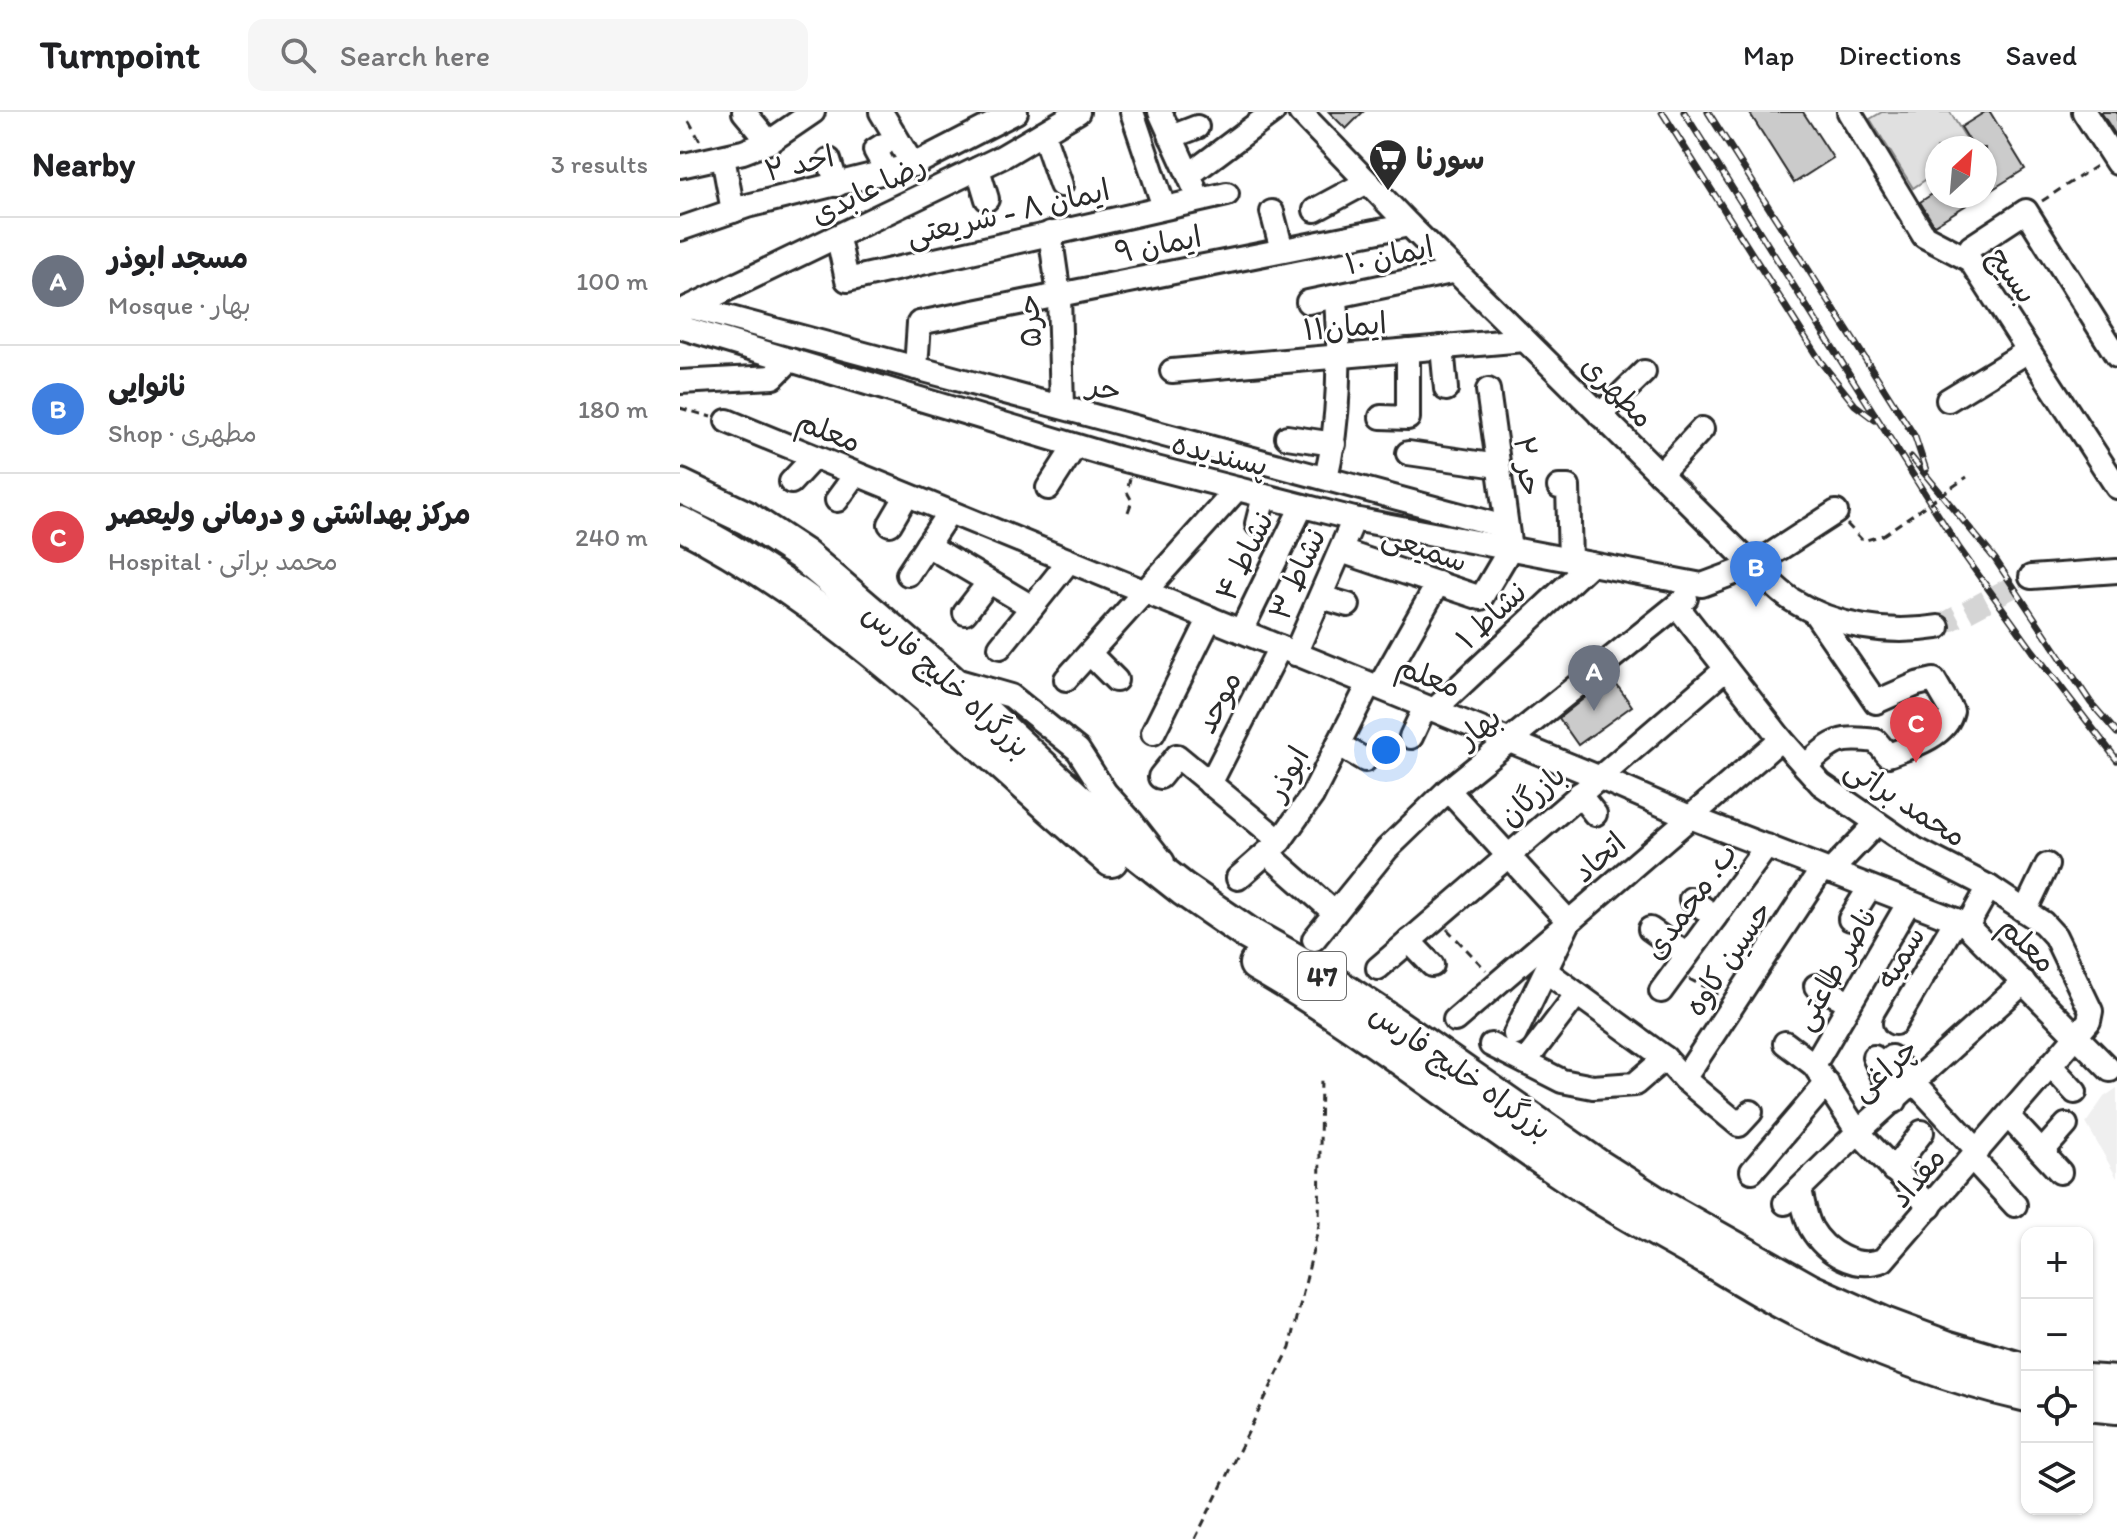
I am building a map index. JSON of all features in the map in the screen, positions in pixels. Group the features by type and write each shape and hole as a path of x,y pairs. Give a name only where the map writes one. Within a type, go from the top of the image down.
{"highway":[{"name":"بزرگراه خلیج فارس","path":"680,486 747,518 803,555 947,678 1122,841 1183,889 1247,933 1316,972 1380,1014 1598,1166 1664,1208 1809,1290 1916,1336 2004,1367 2021,1370"},
{"name":"بزرگراه خلیج فارس","path":"680,523 728,547 844,629 929,698 1109,859 1172,908 1236,952 1306,992 1369,1034 1586,1189 1798,1311 1849,1336 1988,1386 2021,1394"},
{"path":"2093,1381 2117,1383"},
{"path":"2093,1405 2117,1407"}],"street":[{"path":"744,112 769,142"},
{"path":"680,166 717,159 769,142 813,112"},
{"path":"881,112 913,165"},
{"name":"احد ۲","path":"680,229 733,211 913,165 1016,112"},
{"name":"رضا عابدی","path":"685,309 978,169 1078,112"},
{"path":"1132,112 1164,207"},
{"path":"1160,112 1199,199"},
{"path":"1189,175 1273,112"},
{"name":"مطهری","path":"1300,112 1524,340 1789,598 1814,612 1847,624 1912,631 1938,627"},
{"name":"بسیج","path":"1849,112 1924,236 1970,260 2117,487"},
{"path":"2084,112 2115,157"},
{"path":"1171,137 1197,127"},
{"path":"1043,133 1061,185"},
{"path":"883,145 875,150 887,172"},
{"path":"717,159 733,211"},
{"path":"829,160 837,185"},
{"path":"978,169 987,199"},
{"path":"1315,210 1367,182"},
{"name":"ایمان ۸ - شریعتی","path":"838,238 847,280 1227,194"},
{"path":"1971,247 2026,211 2108,323 2117,356"},
{"path":"1272,212 1282,250"},
{"name":"ایمان ۹","path":"916,368 919,323 1409,225"},
{"name":"حر۵","path":"1050,233 1059,295 1062,407"},
{"name":"ایمان ۱۰","path":"1308,302 1456,271"},
{"path":"1326,478 1334,444 1339,356 1336,298"},
{"name":"حر","path":"685,309 916,368 1023,386 1062,407 1326,478 1508,538"},
{"name":"پسندیده","path":"680,327 1075,446 1302,506 1354,519 1508,538 1580,562 1702,585"},
{"name":"ایمان۱۱","path":"1172,371 1524,340"},
{"path":"1442,347 1446,389"},
{"path":"1381,417 1408,418 1408,350"},
{"path":"1948,400 2028,351"},
{"path":"680,382 773,377 790,360"},
{"path":"1600,415 1644,372"},
{"name":"حر ۲","path":"1488,390 1508,538"},
{"name":"معلم","path":"727,421 1690,817 1962,923 2110,1070"},
{"path":"1125,424 1125,460"},
{"path":"1660,474 1702,429"},
{"path":"1287,437 1334,444"},
{"path":"1048,488 1075,446"},
{"path":"1066,679 1146,592 1230,487 1227,452"},
{"path":"1408,453 1455,452 1498,466"},
{"path":"791,482 814,457"},
{"path":"837,500 856,474"},
{"path":"1559,487 1568,487 1580,562"},
{"path":"890,524 907,495"},
{"path":"1257,524 1264,496"},
{"name":"نشاط ۴","path":"1241,631 1302,506"},
{"path":"908,574 949,512"},
{"path":"1702,585 1753,566 1836,512"},
{"name":"نشاط ۳","path":"1288,650 1321,597 1354,519"},
{"name":"سمیعی","path":"1341,551 1481,598 1508,538"},
{"path":"927,545 1032,607"},
{"path":"2031,577 2106,571 2117,552"},
{"path":"1000,647 1069,561"},
{"name":"نشاط ۱","path":"1429,708 1580,562"},
{"path":"965,613 989,582"},
{"name":"ابوذر","path":"1238,878 1273,847 1312,796 1345,760 1374,686 1438,583"},
{"name":"بهار","path":"1314,939 1387,849 1448,790 1702,585"},
{"path":"1321,597 1348,605"},
{"name":"محمد براتی","path":"1677,606 1781,739 1821,784 1915,849 1989,887 2043,923 2055,936 2091,1011 2089,1021 2076,1035"},
{"path":"1805,766 1835,740 1857,738 1876,741 1888,755 1919,744 1950,721 1952,711 1934,680 1876,702 1814,612"},
{"path":"1153,733 1210,618"},
{"name":"موحد","path":"1210,784 1233,761 1288,650"},
{"path":"1090,654 1116,680"},
{"name":"بازرگان","path":"1378,968 1726,669"},
{"path":"1411,737 1429,708"},
{"name":"اتحاد","path":"1455,1020 1781,739"},
{"path":"1160,777 1177,756 1210,784 1335,913"},
{"path":"1448,790 1569,922 1515,1034"},
{"path":"1579,794 1595,814"},
{"name":"حسین کاوه","path":"1684,1079 1826,871 1876,824"},
{"name":"ب. محمدی","path":"1661,991 1767,846"},
{"path":"2025,911 2047,865"},
{"path":"1850,919 1870,887"},
{"name":"سمیه","path":"1895,1023 1989,887"},
{"path":"1691,899 1715,917"},
{"name":"ناصر طاعتی","path":"1752,1171 1820,1074 1850,1002 1909,902"},
{"path":"1650,929 1681,964"},
{"path":"1409,941 1432,965"},
{"path":"1547,972 1665,1058 1684,1079 1739,1125 1751,1112"},
{"name":"چراغی","path":"1793,1197 1858,1132 2024,982"},
{"path":"1816,986 1850,1002"},
{"path":"1525,1062 1577,994"},
{"name":"مقداد","path":"1793,1197 1822,1243 1835,1253 1859,1264 1883,1260 2076,1035"},
{"path":"1785,1043 1820,1074 1858,1132 1930,1207"},
{"path":"1491,1045 1562,1081 1593,1087 1635,1084 1665,1058"},
{"path":"1895,1101 1882,1057 1915,1083 2015,1205"},
{"path":"2050,1065 2075,1092"},
{"path":"2008,1116 2060,1172"},
{"path":"2042,1152 2066,1125"},
{"path":"1893,1170 1922,1132"}],"path":[{"path":"689,121 717,159"},
{"path":"2026,211 2115,157"},
{"path":"680,408 727,421"},
{"path":"1125,460 1127,492 1132,501 1128,512"},
{"path":"1836,512 1863,541 1883,535 1967,477"},
{"path":"1436,918 1498,983"},
{"path":"1681,964 1734,1002"},
{"path":"1195,1539 1290,1348 1319,1225 1321,1076"}],"shaded area":[{"path":"1882,112 1950,112 1965,136 1925,136 1925,180 1913,188 1870,119"},
{"path":"2117,1088 2117,1178 2086,1123 2104,1097"}],"building":[{"path":"1329,112 1363,112 1346,129"},
{"path":"1749,112 1803,112 1833,158 1794,183"},
{"path":"1990,112 2025,169 1997,186 1997,136 1967,136 1961,127"},
{"path":"2101,112 2117,112 2117,137"},
{"path":"1925,199 1925,208 1962,208 1934,225 1920,202"},
{"path":"1611,677 1632,706 1578,745 1559,718"}],"tunnel":[{"path":"1938,627 2031,577"}],"railway":[{"path":"1662,112 1820,361 1855,405 1875,420"},
{"path":"1684,112 1959,548 2117,760"},
{"path":"1708,112 1915,437 1926,470"},
{"path":"1911,457 1995,559 2091,703 2117,733"}],"place":[{"name":"سورنا","path":"1388,192"},
{"name":"نانوایی","path":"1756,607"},
{"name":"مسجد ابوذر","path":"1594,711"},
{"name":"مرکز بهداشتی و درمانی ولیعصر","path":"1916,763"}]}
